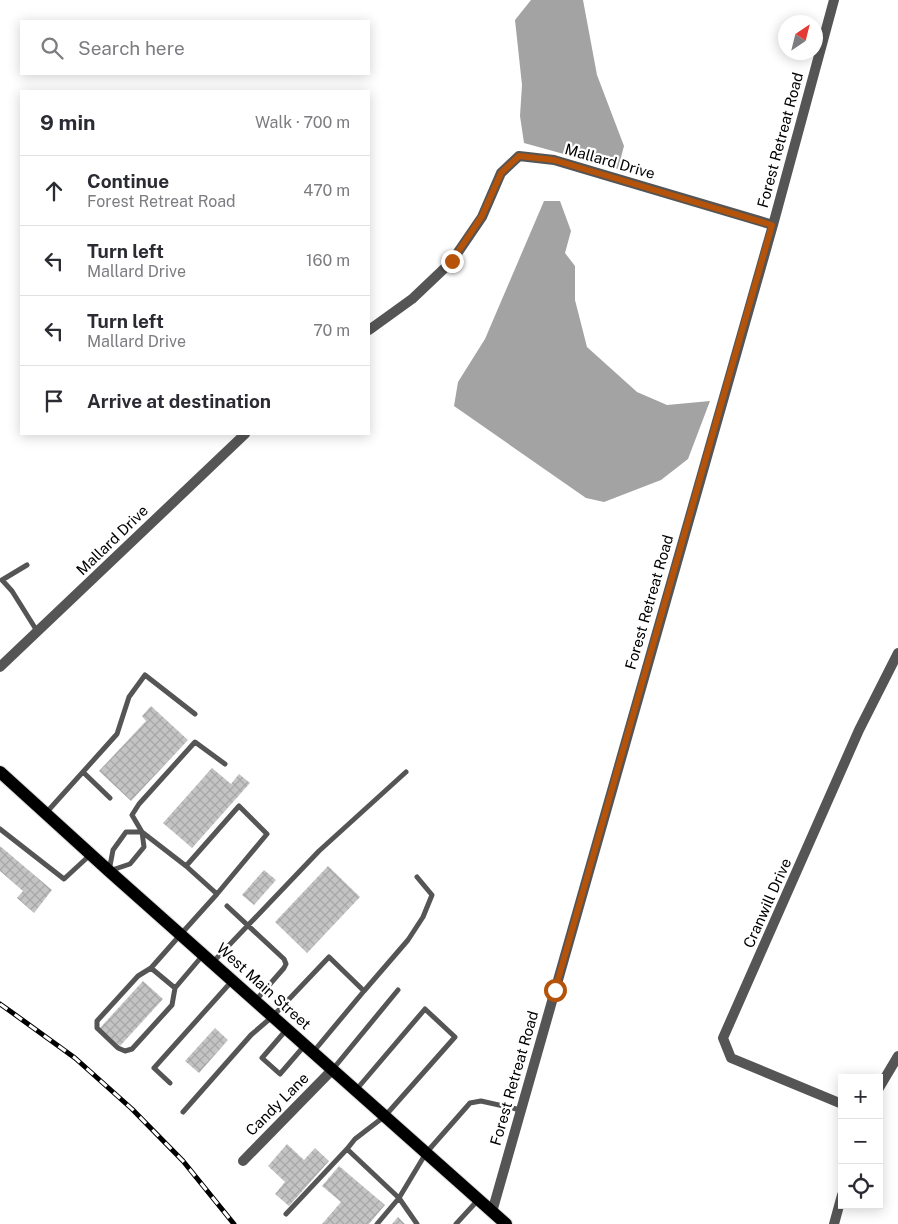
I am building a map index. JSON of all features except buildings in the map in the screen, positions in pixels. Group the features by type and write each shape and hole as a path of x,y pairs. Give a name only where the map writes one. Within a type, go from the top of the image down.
{"main road":[{"name":"West Main Street","path":"0,772 506,1224"}],"street":[{"name":"Forest Retreat Road","path":"492,1212 834,0"},
{"name":"Mallard Drive","path":"370,329 412,299 452,261 482,216 501,173 519,156 554,160 772,225"},
{"name":"Mallard Drive","path":"0,667 244,435"},
{"name":"Cranwill Drive","path":"838,1102 731,1058 724,1038 859,730 898,653"},
{"path":"883,1081 898,1056"},
{"name":"Candy Lane","path":"243,1160 333,1069"},
{"path":"834,1224 838,1209"}],"lane":[{"path":"27,565 2,580 12,591 38,631"},
{"path":"46,813 117,734 129,696 145,675 196,714"},
{"path":"217,894 186,866 142,832 132,815 139,804 195,742 225,764"},
{"path":"83,772 110,798"},
{"path":"186,866 239,806 267,834 151,968 138,976 97,1021 97,1028 118,1048 125,1051 132,1049 172,1005 175,988 208,958 248,926 319,852 406,772"},
{"path":"0,829 64,879 90,854"},
{"path":"109,871 114,850 126,832 142,832"},
{"path":"109,871 130,864 144,847 142,832"},
{"path":"287,1029 262,1058 280,1074 309,1048 364,991 408,940 423,917 432,896 417,877"},
{"path":"227,906 280,954 286,964 255,1000"},
{"path":"183,1112 251,1035 273,1016 329,957 364,991"},
{"path":"151,968 175,988"},
{"path":"170,1083 154,1068 233,980"},
{"path":"333,1069 398,990"},
{"path":"286,1214 355,1138 385,1116 455,1037 425,1009 356,1090"},
{"path":"377,1224 399,1198 426,1153 470,1103 481,1101 521,1110"},
{"path":"347,1149 399,1198 417,1224"},
{"path":"456,1224 478,1200"}],"shaded area":[{"path":"531,0 583,0 597,75 624,146 618,169 524,143 520,116 522,85 515,20"},
{"path":"544,201 560,201 571,231 565,253 575,266 575,300 587,347 637,392 667,405 710,401 688,459 661,480 604,502 586,498 454,406 458,382 485,339"}],"railway":[{"path":"0,1004 75,1058 132,1109 183,1161 234,1224"}],"route":[{"path":"452,261 482,216 501,173 519,156 554,160 772,225 555,990"}]}
